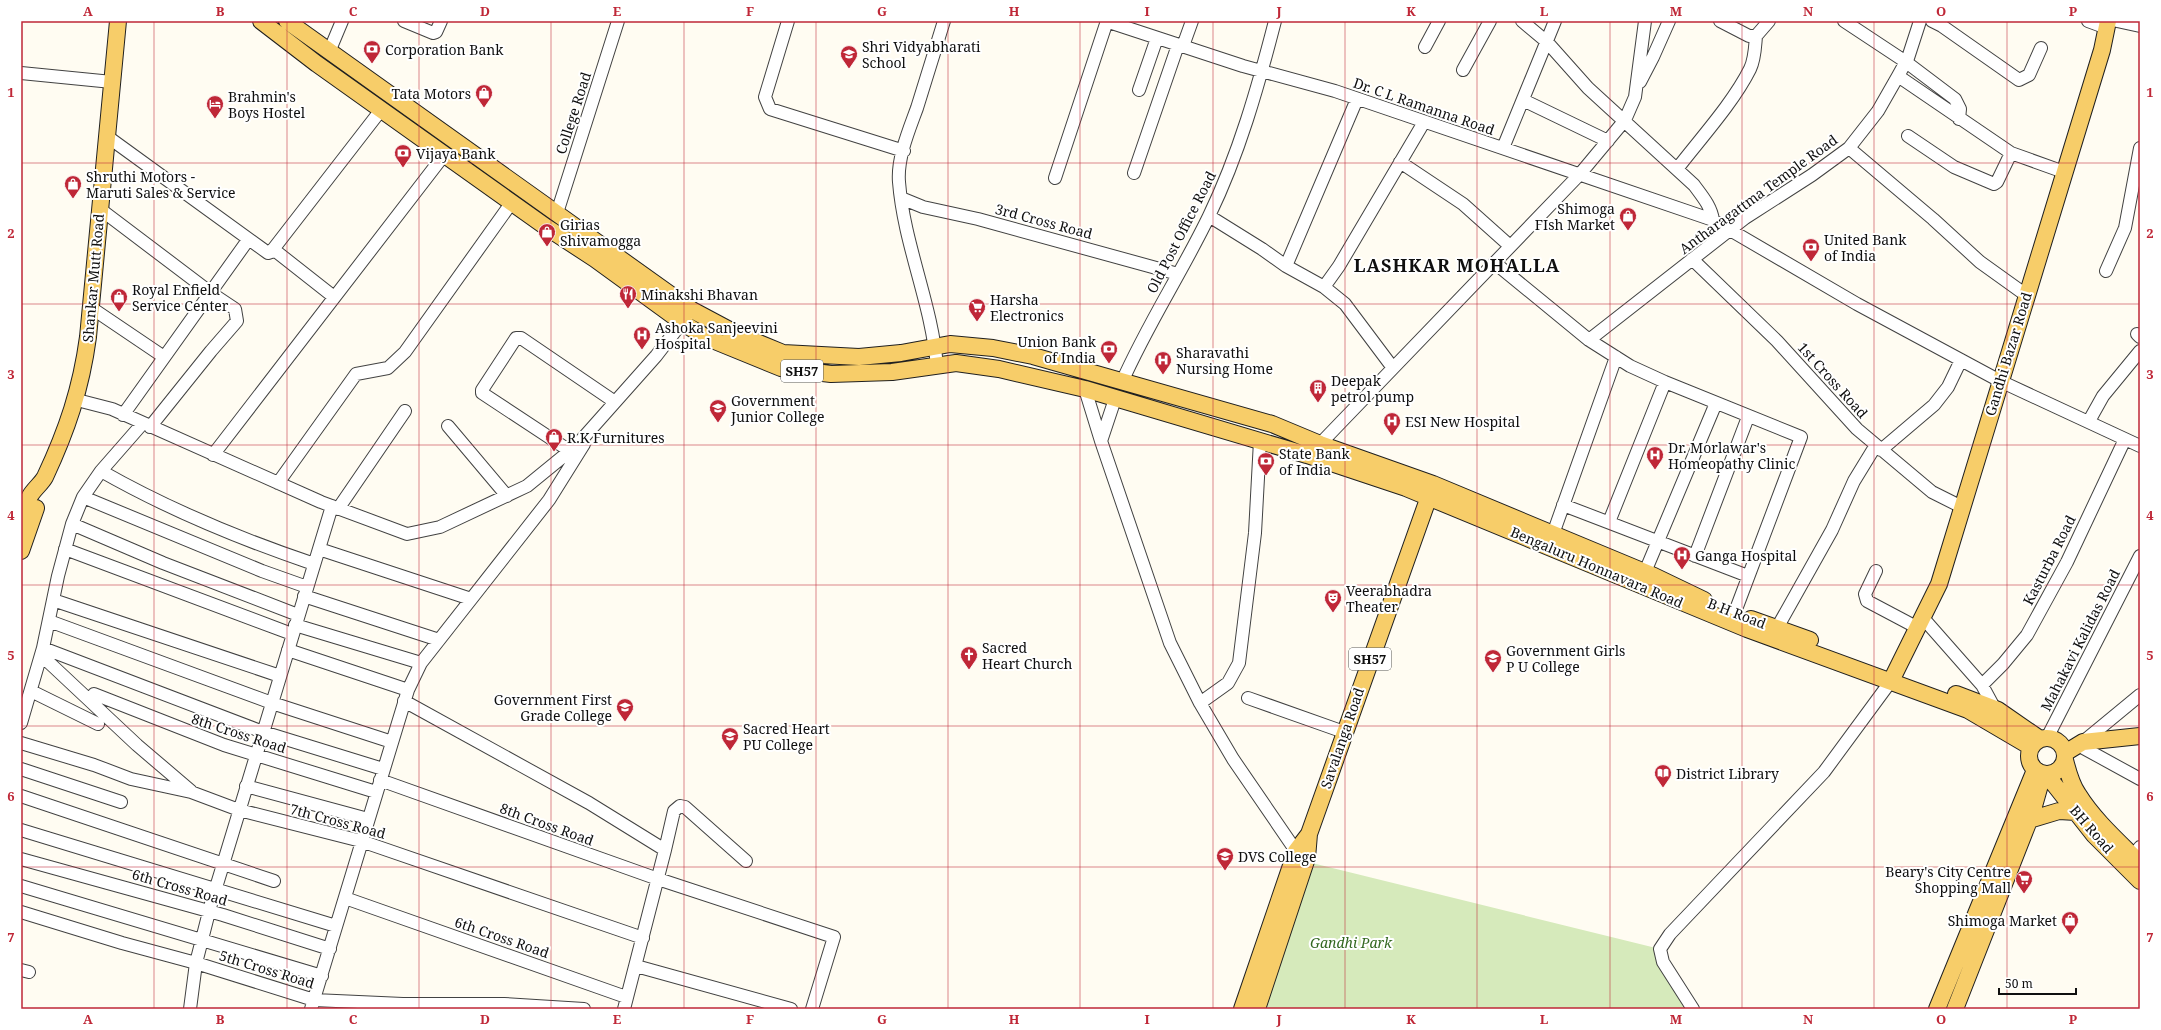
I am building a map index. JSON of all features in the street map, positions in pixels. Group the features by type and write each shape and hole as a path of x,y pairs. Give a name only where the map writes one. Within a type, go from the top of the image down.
{"main road":[{"name":"Shankar Mutt Road","path":"21,519 30,496 43,479 70,420 77,400 86,357 118,21"},
{"name":"SH57","path":"261,21 317,64 444,155 595,259 687,317 737,334 783,353 859,357 950,344 998,349 1033,356 1272,424 1431,491"},
{"name":"SH57","path":"287,21 557,213 687,317 705,337 781,368 831,374 892,372 937,367 956,363 999,368 1085,389 1366,474 1431,491"},
{"name":"Gandhi Bazar Road","path":"1893,676 1921,623 1939,584 2026,295 2111,23"},
{"name":"Shankar Mutt Road","path":"21,551 28,526 39,500 43,479"},
{"name":"B H Road","path":"1431,491 1553,534 1645,572 1689,594 1777,628 1893,676 1995,709 2039,741"},
{"name":"Bengaluru Honnavara Road","path":"1431,491 1747,629 1893,676 2039,741"},
{"name":"Savalanga Road","path":"1242,1009 1309,834 1344,732 1431,491"},
{"path":"2041,773 2058,770 2073,750 2113,737 2140,736"},
{"path":"2041,773 2029,759 2039,741 2059,742 2073,750"},
{"name":"BH Road","path":"2073,750 2071,781 2078,794 2101,823 2138,855"},
{"path":"1955,1009 2029,820 2041,773"},
{"path":"1937,1009 2041,773"},
{"name":"BH Road","path":"2041,773 2076,812 2094,835 2140,882"},
{"path":"2029,820 2059,811 2076,812"},
{"name":"Savalanga Road","path":"1257,1009 1301,855"}],"street":[{"path":"329,52 342,21"},
{"path":"404,21 433,33 436,32 441,21"},
{"name":"College Road","path":"557,213 618,21"},
{"path":"788,21 765,97 770,109 904,151"},
{"path":"937,367 935,346 927,307 915,268 899,181 904,151 944,21"},
{"path":"1055,178 1106,21"},
{"name":"Dr. C L Ramanna Road","path":"1106,21 1180,46 1357,99 1713,220 1857,304 2000,381 2140,446"},
{"path":"1134,173 1180,46 1192,21"},
{"name":"Old Post Office Road","path":"1122,382 1135,353 1209,216 1240,142 1275,21"},
{"path":"1424,47 1439,21"},
{"path":"1463,70 1490,21"},
{"path":"1522,21 1546,42 1588,88 1625,120 1694,185 1712,212 1713,220"},
{"path":"1503,148 1555,21"},
{"path":"1320,444 1580,174 1625,120 1635,97 1645,21"},
{"path":"1636,88 1653,58 1669,21"},
{"path":"1720,21 1749,36 1756,36"},
{"path":"1677,169 1739,88 1751,68 1755,52 1756,36 1769,21"},
{"path":"1844,21 1906,62 1955,99 1960,109 1959,119"},
{"name":"Antharagattma Temple Road","path":"1589,340 1730,229 1812,175 1849,148 1878,111 1906,62 1920,21"},
{"path":"1932,21 1942,26 2019,80 2028,75 2042,48"},
{"path":"2088,21 2140,26"},
{"path":"1139,90 1157,38"},
{"path":"21,73 112,82"},
{"path":"1898,76 2011,153 2064,172"},
{"path":"1286,266 1357,99"},
{"path":"1523,100 1608,141"},
{"path":"108,137 264,252 268,253 273,249 381,110"},
{"path":"1324,286 1339,266 1424,122"},
{"path":"1908,136 1954,167 1994,184 2011,153"},
{"path":"1849,148 1933,218 1980,262 2026,295"},
{"path":"2106,271 2125,228 2138,170 2140,148"},
{"path":"213,455 444,155"},
{"path":"1400,162 1464,204 1510,246"},
{"name":"3rd Cross Road","path":"902,198 923,207 978,219 1178,274"},
{"path":"278,483 356,374 388,368 405,352 512,202"},
{"path":"21,723 42,651 65,549 72,524 83,497 101,471 146,425 237,322 235,309 211,293 100,209"},
{"path":"1209,216 1286,266 1324,286 1345,304 1393,368"},
{"path":"123,414 248,240"},
{"path":"273,249 334,297"},
{"name":"1st Cross Road","path":"1692,260 1777,341 1839,411 1932,492 1962,508"},
{"path":"1495,262 1589,340 1616,357 1665,382 1748,417 1801,437 1734,612"},
{"path":"90,306 164,357"},
{"path":"77,400 123,414 335,508 407,534 440,527 527,486 570,451 615,402 687,317"},
{"path":"570,451 482,393 482,390 516,338 521,338 615,402"},
{"path":"2089,421 2103,396 2136,363 2140,351"},
{"path":"1553,534 1616,357"},
{"path":"1777,628 1832,530 1854,481 1879,447 1934,405 1948,387 1961,360"},
{"path":"1610,522 1665,382"},
{"path":"1085,389 1101,441 1170,643 1200,702 1233,759 1301,855"},
{"path":"1101,441 1115,399"},
{"path":"1645,572 1716,404"},
{"path":"190,1009 196,963 215,889 319,549 335,508 405,411"},
{"path":"1695,556 1748,417"},
{"path":"312,1005 406,696 421,663 548,500 600,419"},
{"path":"448,426 507,496"},
{"name":"Kasturba Road","path":"1982,685 2003,664 2027,635 2067,562 2124,439"},
{"path":"1200,702 1228,683 1239,663 1255,534 1260,441"},
{"path":"101,471 130,488 274,550 314,564"},
{"path":"83,497 306,591 439,640"},
{"path":"1563,505 1748,576"},
{"path":"72,524 163,563 295,625"},
{"path":"65,549 295,625 421,663"},
{"path":"319,549 471,599"},
{"name":"Mahakavi Kalidas Road","path":"2039,741 2140,556"},
{"path":"1876,571 1865,594 1867,601 1921,623 1982,685 1995,709"},
{"path":"53,600 280,676"},
{"path":"49,621 272,703 392,742"},
{"path":"288,650 406,696 589,803 665,850"},
{"path":"42,651 263,732 380,780"},
{"path":"42,651 137,745 191,792"},
{"path":"1693,1009 1663,962 1660,949 1670,934 1824,772 1893,676"},
{"path":"31,691 98,724"},
{"name":"8th Cross Road","path":"94,694 209,740 256,755 380,780 658,879 834,937 812,1009"},
{"path":"2140,695 2073,750 2140,779"},
{"path":"1248,698 1344,732"},
{"name":"7th Cross Road","path":"21,743 94,765 131,779 191,792 239,810 361,841 644,938"},
{"path":"21,769 121,802"},
{"path":"246,786 368,820"},
{"path":"21,796 274,881"},
{"path":"625,1003 644,938 674,811 680,806 685,807 746,861"},
{"path":"21,830 336,926"},
{"name":"6th Cross Road","path":"21,859 209,911 330,949"},
{"path":"21,886 322,976"},
{"name":"6th Cross Road","path":"345,898 625,1003"},
{"name":"5th Cross Road","path":"21,912 122,943 196,963 312,1005 504,1004 584,1009"},
{"path":"636,966 791,1009"}],"green space":[{"name":"Gandhi Park","path":"1308,862 1656,948 1693,1009 1257,1009"}],"place":[{"name":"Corporation Bank","path":"372,64"},
{"name":"Shri Vidyabharati School","path":"849,69"},
{"name":"Tata Motors","path":"484,108"},
{"name":"Brahmin's Boys Hostel","path":"215,119"},
{"name":"Vijaya Bank","path":"403,168"},
{"name":"Shruthi Motors - Maruti Sales & Service","path":"73,199"},
{"name":"Shimoga FIsh Market","path":"1628,231"},
{"name":"Girias Shivamogga","path":"547,247"},
{"name":"United Bank of India","path":"1811,262"},
{"name":"Minakshi Bhavan","path":"628,309"},
{"name":"Royal Enfield Service Center","path":"119,312"},
{"name":"Harsha Electronics","path":"977,322"},
{"name":"Ashoka Sanjeevini Hospital","path":"642,350"},
{"name":"Union Bank of India","path":"1109,364"},
{"name":"Sharavathi Nursing Home","path":"1163,375"},
{"name":"Deepak petrol pump","path":"1318,403"},
{"name":"Government Junior College","path":"718,423"},
{"name":"ESI New Hospital","path":"1392,436"},
{"name":"R.K Furnitures","path":"554,452"},
{"name":"Dr. Morlawar's Homeopathy Clinic","path":"1655,470"},
{"name":"State Bank of India","path":"1266,476"},
{"name":"Ganga Hospital","path":"1682,570"},
{"name":"Veerabhadra Theater","path":"1333,613"},
{"name":"Sacred Heart Church","path":"969,670"},
{"name":"Government Girls P U College","path":"1493,673"},
{"name":"Government First Grade College","path":"625,722"},
{"name":"Sacred Heart PU College","path":"730,751"},
{"name":"District Library","path":"1663,788"},
{"name":"DVS College","path":"1225,871"},
{"name":"Beary's City Centre Shopping Mall","path":"2024,894"},
{"name":"Shimoga Market","path":"2070,935"}],"district":[{"name":"LASHKAR MOHALLA","path":"1457,265"}]}
